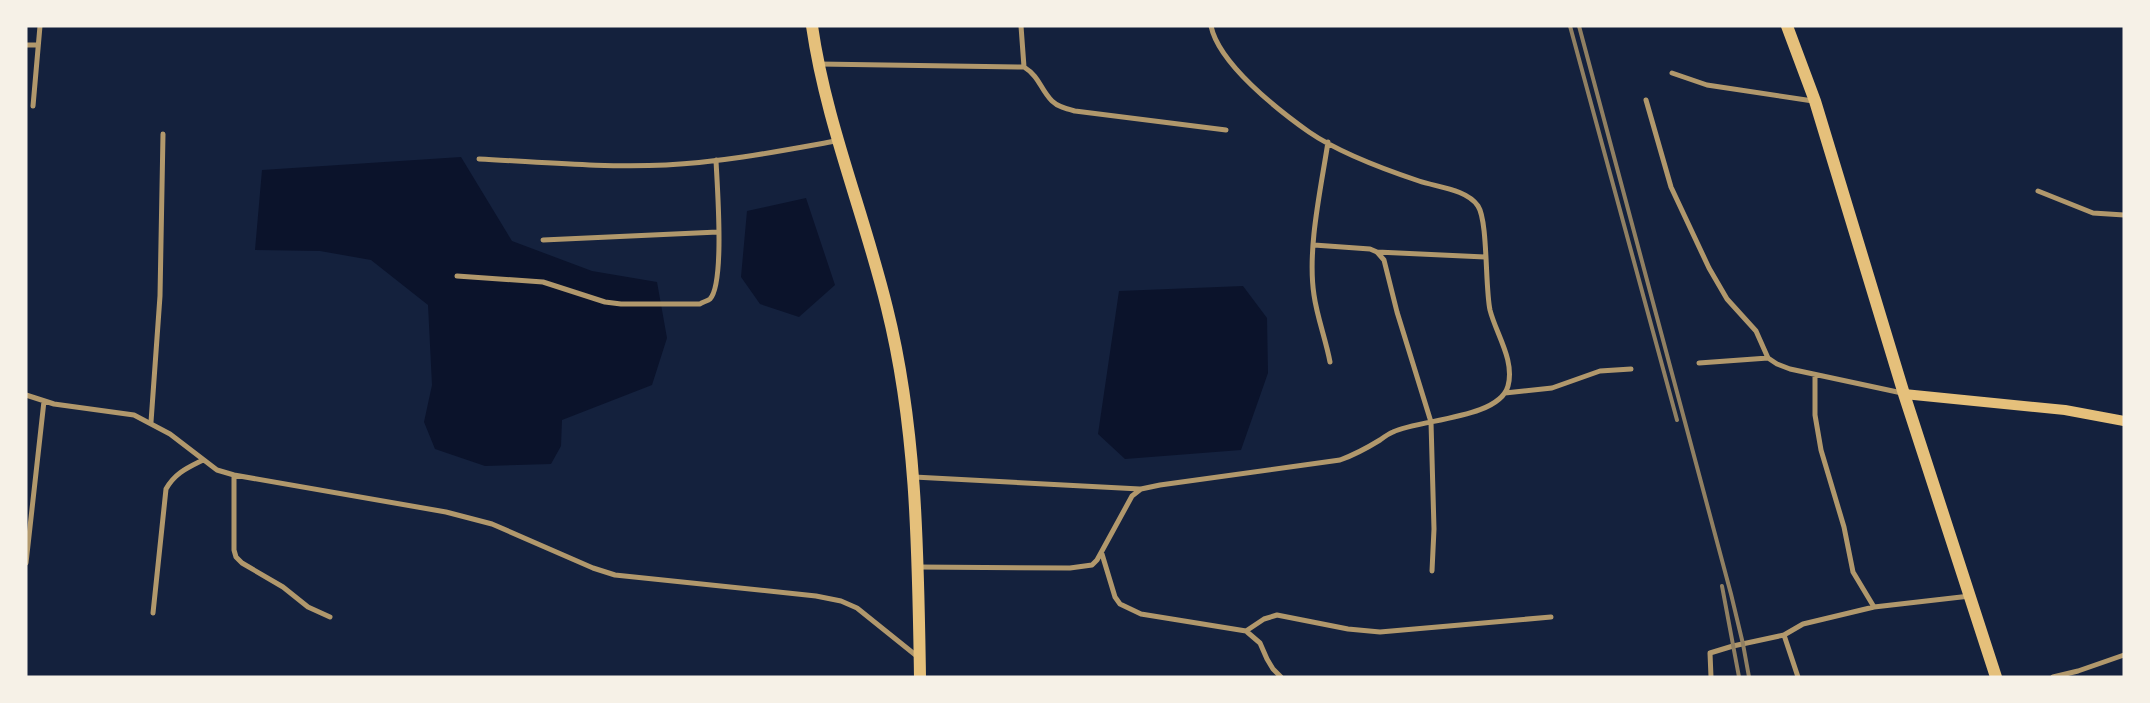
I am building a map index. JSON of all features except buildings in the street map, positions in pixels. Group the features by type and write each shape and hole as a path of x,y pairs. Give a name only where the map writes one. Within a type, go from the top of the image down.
{"main road":[{"path":"812,26 818,64 838,141 887,307 902,379 909,431 918,567 920,677"},
{"path":"1787,26 1815,102 1904,394 1996,677"},
{"path":"1904,394 2065,410 2124,421"}],"street":[{"path":"33,106 40,26"},
{"path":"1021,26 1024,68"},
{"path":"912,477 1141,489 1340,460 1392,432 1477,411 1498,400 1505,393 1508,384 1509,368 1488,299 1482,220 1478,206 1467,196 1412,178 1328,142 1302,126 1237,71 1224,55 1212,34 1211,26"},
{"path":"26,45 38,45"},
{"path":"818,64 1024,68 1034,73 1053,102 1068,109 1226,130"},
{"path":"1672,73 1707,85 1815,102"},
{"path":"1646,100 1671,187 1684,216 1727,299 1756,330 1768,358 1776,364 1815,375 1904,394"},
{"path":"151,422 160,296 163,134"},
{"path":"479,159 614,165 664,165 766,154 838,141"},
{"path":"1328,142 1314,245 1314,295 1330,362"},
{"path":"456,276 543,282 605,302 622,304 700,304 710,299 716,287 719,260 716,160"},
{"path":"2038,191 2093,214 2124,215"},
{"path":"543,240 718,232"},
{"path":"1314,245 1370,249 1377,252 1485,257"},
{"path":"1377,252 1384,260 1386,266 1397,312 1432,422 1434,529 1432,571"},
{"path":"1699,363 1768,358"},
{"path":"1505,393 1552,388 1600,371 1631,369"},
{"path":"1815,375 1815,415 1821,450 1844,527 1853,572 1874,607"},
{"path":"26,395 44,402 134,416 151,422 217,470 234,475 446,512 492,524 593,568 615,575 816,596 841,601 857,608 920,659"},
{"path":"26,563 28,528 44,402"},
{"path":"153,613 166,488 180,471 202,460"},
{"path":"234,475 234,550 236,557 242,563 283,587 308,607 330,617"},
{"path":"918,567 1070,568 1092,565 1102,554 1125,506 1132,496 1141,489"},
{"path":"1102,554 1115,597 1127,609 1173,620 1246,631 1260,643 1270,664 1282,677"},
{"path":"1712,677 1710,653 1784,635 1803,624 1874,607 1970,596"},
{"path":"1246,631 1264,619 1277,615 1348,630 1371,632 1551,617"},
{"path":"1784,635 1798,677"},
{"path":"2053,677 2078,671 2124,655"}],"water":[{"path":"461,157 512,241 592,271 657,282 667,338 652,385 562,420 561,446 551,464 485,466 435,449 424,422 432,385 428,305 371,260 320,251 255,250 262,170"},
{"path":"806,198 835,285 799,317 760,304 741,277 747,211"},
{"path":"1243,286 1267,318 1268,373 1241,450 1125,459 1098,434 1119,291"}],"railway":[{"path":"1570,26 1677,420"},
{"path":"1579,26 1731,594 1749,677"},
{"path":"1722,586 1739,677"}]}
